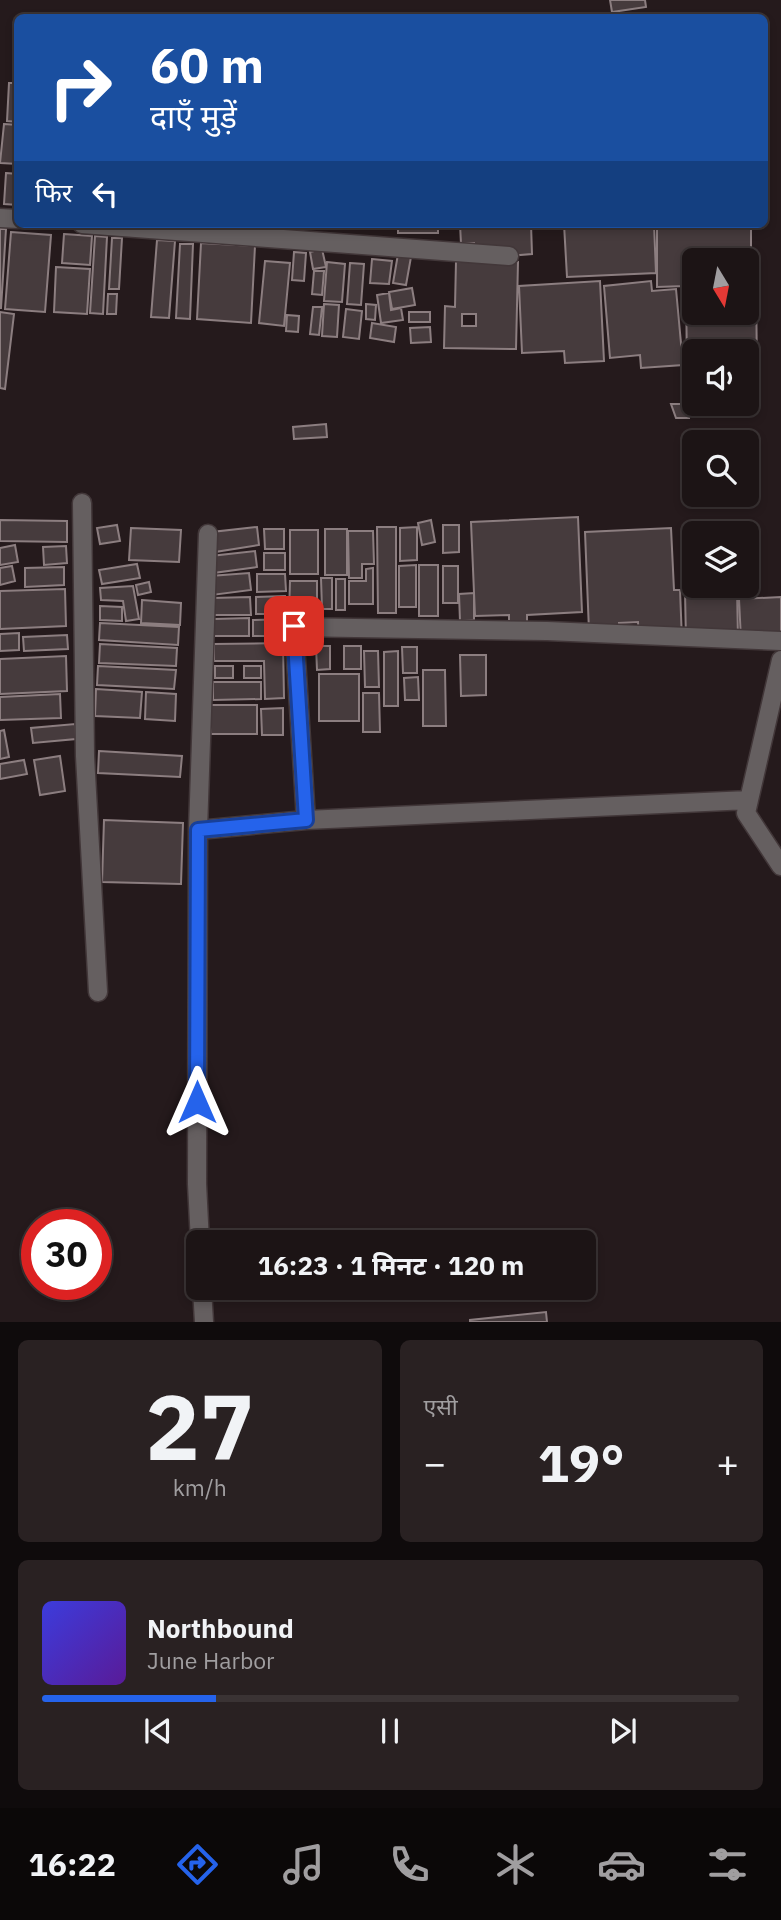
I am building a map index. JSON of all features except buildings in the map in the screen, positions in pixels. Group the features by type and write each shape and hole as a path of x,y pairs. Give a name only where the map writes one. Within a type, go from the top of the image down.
{"street":[{"path":"135,228 509,256"},
{"path":"82,503 85,757 99,992"},
{"path":"199,1230 197,1184 198,830 208,534"},
{"path":"306,820 294,626 547,631 781,641"},
{"path":"781,660 747,813 781,866"},
{"path":"198,830 306,820 750,800"},
{"path":"203,1300 204,1321"}],"route":[{"path":"197,1102 198,830 306,820 294,626"}]}
